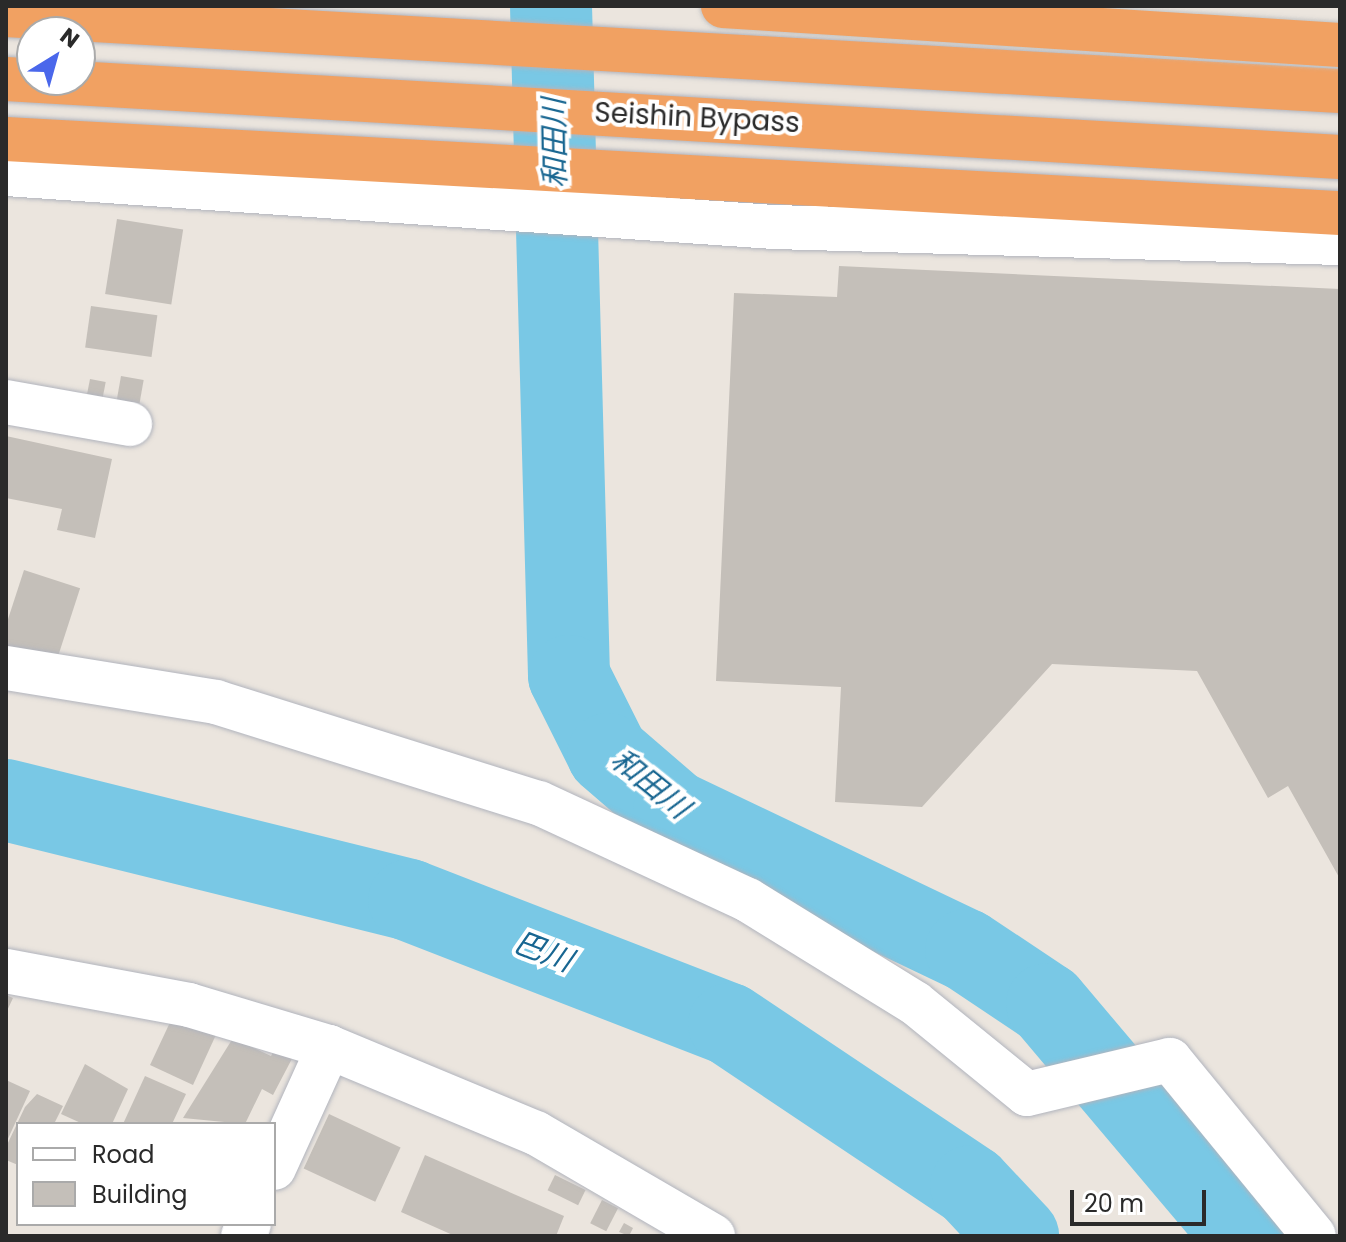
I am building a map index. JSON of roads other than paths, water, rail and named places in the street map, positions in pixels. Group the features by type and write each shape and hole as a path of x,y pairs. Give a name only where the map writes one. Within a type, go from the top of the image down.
{"highway":[{"path":"723,6 1340,45"},
{"path":"970,6 1166,49 1340,62"},
{"path":"6,15 1340,91"},
{"name":"Seishin Bypass","path":"6,79 1340,158"},
{"path":"6,100 1340,158"},
{"path":"6,139 1340,213"}],"street":[{"path":"6,174 774,227 1340,243"},
{"path":"6,402 130,424"},
{"path":"6,668 216,702 539,803 748,900 915,1003 1027,1094 1170,1060 1314,1236"},
{"path":"6,971 189,1005 329,1047 536,1133 713,1236"},
{"path":"276,1164 329,1047"}],"waterway":[{"name":"和田川","path":"551,6 569,676 608,754 674,811 966,950 1047,1004 1243,1236"},
{"name":"巴川","path":"6,800 409,900 729,1024 971,1186 1018,1236"}]}
